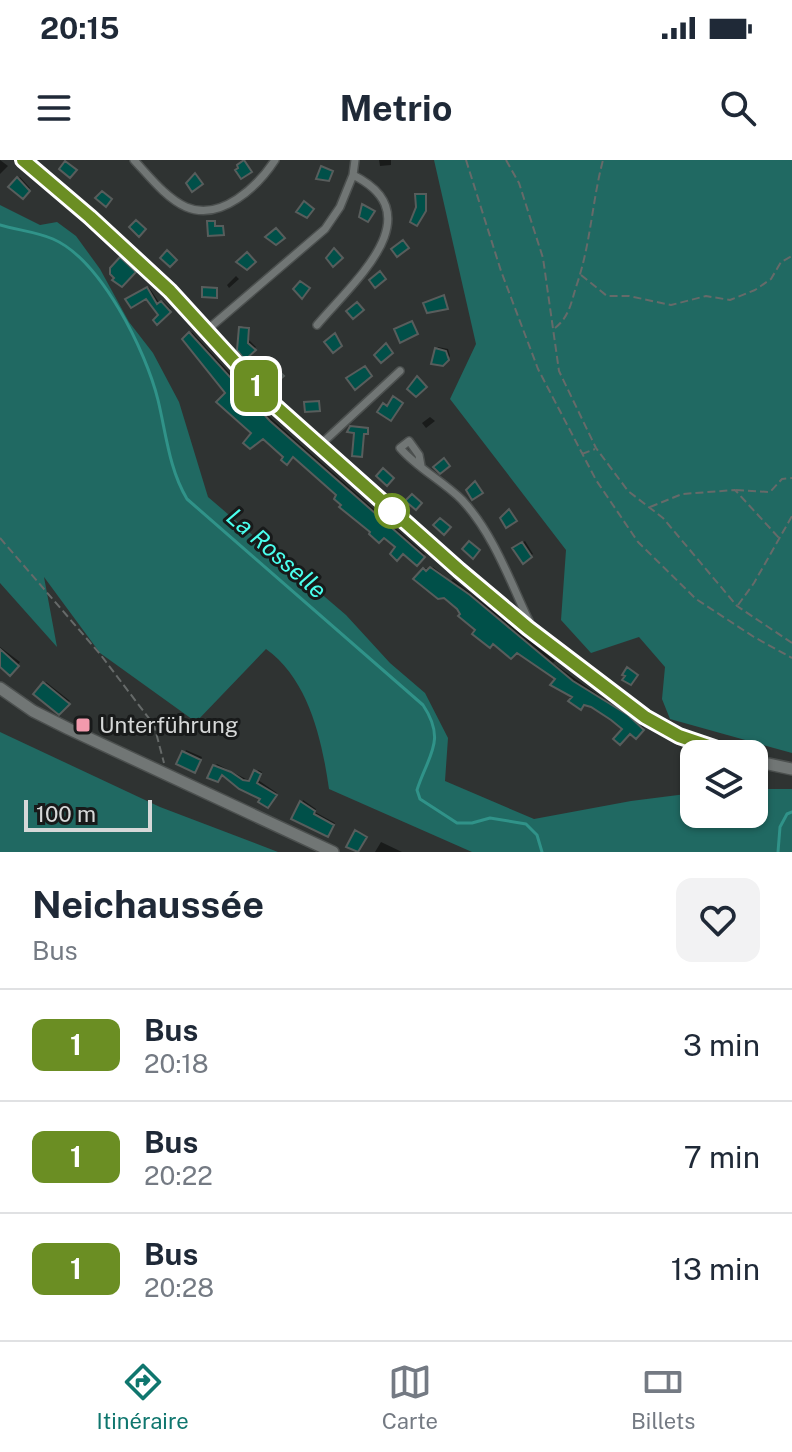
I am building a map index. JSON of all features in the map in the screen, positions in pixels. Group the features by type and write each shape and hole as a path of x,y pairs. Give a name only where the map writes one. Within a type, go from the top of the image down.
{"main road":[{"path":"23,160 170,291 274,405 459,570 528,628 645,717 691,740"},
{"path":"0,688 33,711 333,852"},
{"path":"768,764 792,769"}],"street":[{"path":"134,160 176,201 200,210 213,210 239,197 255,185 275,160"},
{"path":"207,330 325,229 340,207 353,175 355,160"},
{"path":"317,325 374,258 386,234 390,212 382,195 353,175"},
{"path":"319,446 400,371"},
{"path":"421,466 461,500 476,518 489,538 529,621 528,628"}],"path":[{"path":"466,160 501,271 538,369 596,480 638,542 696,599 792,658"},
{"path":"506,160 519,183 543,258 559,371 596,448 628,491 663,518 737,606 792,643"},
{"path":"553,330 566,318 581,275 603,160"},
{"path":"581,275 607,296 629,296 671,305 706,296 730,300 755,290 771,279 781,262 792,256"},
{"path":"582,454 596,448"},
{"path":"649,508 666,498 682,494 735,490 770,492 782,479 792,478"},
{"path":"735,490 780,539"},
{"path":"737,606 754,583 792,516"},
{"path":"0,538 100,654 154,725 167,775"}],"shaded area":[{"path":"434,160 792,160 792,753 768,746 768,740 745,740 670,719 662,699 665,667 639,637 591,653 561,620 566,550 450,399 476,344"},
{"path":"0,205 40,225 57,222 76,236 100,269 129,322 153,353 179,402 208,497 346,615 390,663 425,693 448,738 445,781 534,819 680,795 680,828 768,828 768,789 792,789 792,852 472,852 329,789 317,731 303,694 281,662 266,649 196,722 100,653 44,577 57,647 0,583"},
{"path":"0,732 160,807 278,852 0,852"}],"building":[{"path":"244,160 252,172 241,179 235,170"},
{"path":"65,161 77,170 70,178 59,169"},
{"path":"321,166 333,171 329,181 316,179"},
{"path":"195,173 203,184 192,192 186,183"},
{"path":"17,177 30,191 23,199 8,187"},
{"path":"102,191 112,199 106,207 95,198"},
{"path":"415,194 426,194 426,211 417,226 410,222 416,207"},
{"path":"304,201 314,209 307,218 296,212"},
{"path":"362,204 375,211 368,222 359,217"},
{"path":"136,220 146,229 139,237 129,227"},
{"path":"207,221 223,226 224,235 208,236"},
{"path":"276,228 285,238 276,245 265,237"},
{"path":"403,240 409,248 397,257 391,249"},
{"path":"334,248 343,258 333,267 326,258"},
{"path":"167,250 177,260 170,267 160,258"},
{"path":"247,252 256,262 247,270 236,262"},
{"path":"120,257 136,272 122,287 112,280 114,278 110,274 110,268"},
{"path":"380,271 386,279 375,288 369,280"},
{"path":"300,281 310,288 302,299 293,289"},
{"path":"147,287 157,304 161,301 171,312 157,325 153,320 158,315 146,299 131,308 125,299"},
{"path":"202,287 217,288 217,298 202,297"},
{"path":"444,295 448,309 427,313 423,303"},
{"path":"357,302 364,310 353,319 346,311"},
{"path":"412,321 418,334 400,343 394,329"},
{"path":"239,327 249,328 248,343 256,350 245,360 237,350"},
{"path":"189,332 270,421 425,557 417,566 403,554 397,561 390,554 395,547 384,538 379,543 339,507 341,505 334,499 336,495 293,457 287,465 281,460 283,457 263,439 250,449 243,443 251,433 216,402 225,393 182,339"},
{"path":"335,333 342,346 333,353 324,342"},
{"path":"386,343 393,353 381,363 374,355"},
{"path":"435,348 446,351 449,360 443,366 431,364"},
{"path":"274,366 284,376 276,383 266,373"},
{"path":"365,366 372,376 355,390 346,378"},
{"path":"417,376 427,387 416,397 407,389"},
{"path":"393,396 403,403 391,421 377,412 383,403 387,406"},
{"path":"319,401 320,411 305,412 304,402"},
{"path":"350,426 368,428 368,434 364,434 362,457 352,456 354,433 347,432"},
{"path":"444,458 450,466 440,474 433,467"},
{"path":"383,468 394,478 387,486 376,476"},
{"path":"475,481 483,493 472,500 466,490"},
{"path":"412,494 422,503 416,510 405,501"},
{"path":"509,509 517,521 506,528 500,518"},
{"path":"440,518 451,527 444,535 433,525"},
{"path":"469,541 480,550 473,559 462,549"},
{"path":"522,542 532,557 523,564 512,548"},
{"path":"430,567 470,595 573,681 628,715 644,730 636,739 630,734 620,745 613,739 622,729 611,720 591,707 584,705 581,710 568,701 572,697 550,685 555,679 517,653 511,659 493,644 490,648 472,634 475,630 458,616 457,609 444,598 438,599 413,579 423,568 426,571"},
{"path":"0,649 19,666 10,676 0,667"},
{"path":"627,667 638,675 631,685 622,680"},
{"path":"43,682 70,704 59,715 33,694"},
{"path":"182,751 201,760 195,773 176,764"},
{"path":"213,765 249,781 254,770 261,774 257,783 277,795 268,808 258,802 260,799 239,789 222,775 218,782 207,778"},
{"path":"300,801 315,811 314,814 334,825 328,837 291,819"},
{"path":"355,830 367,837 358,852 346,847"}],"waterway":[{"name":"La Rosselle","path":"0,225 53,239 71,250 104,286 132,333 152,380 172,463 187,499 423,705 435,738 417,790 420,799 457,823 490,818 526,824 537,835 542,852"},
{"name":"La Rosselle","path":"778,852 780,827 787,814 792,812"}],"bus line":[{"name":"1","path":"23,160 170,291 274,405 459,570 528,628 645,717 691,740"}],"place":[{"name":"Unterführung","path":"83,725"}]}
